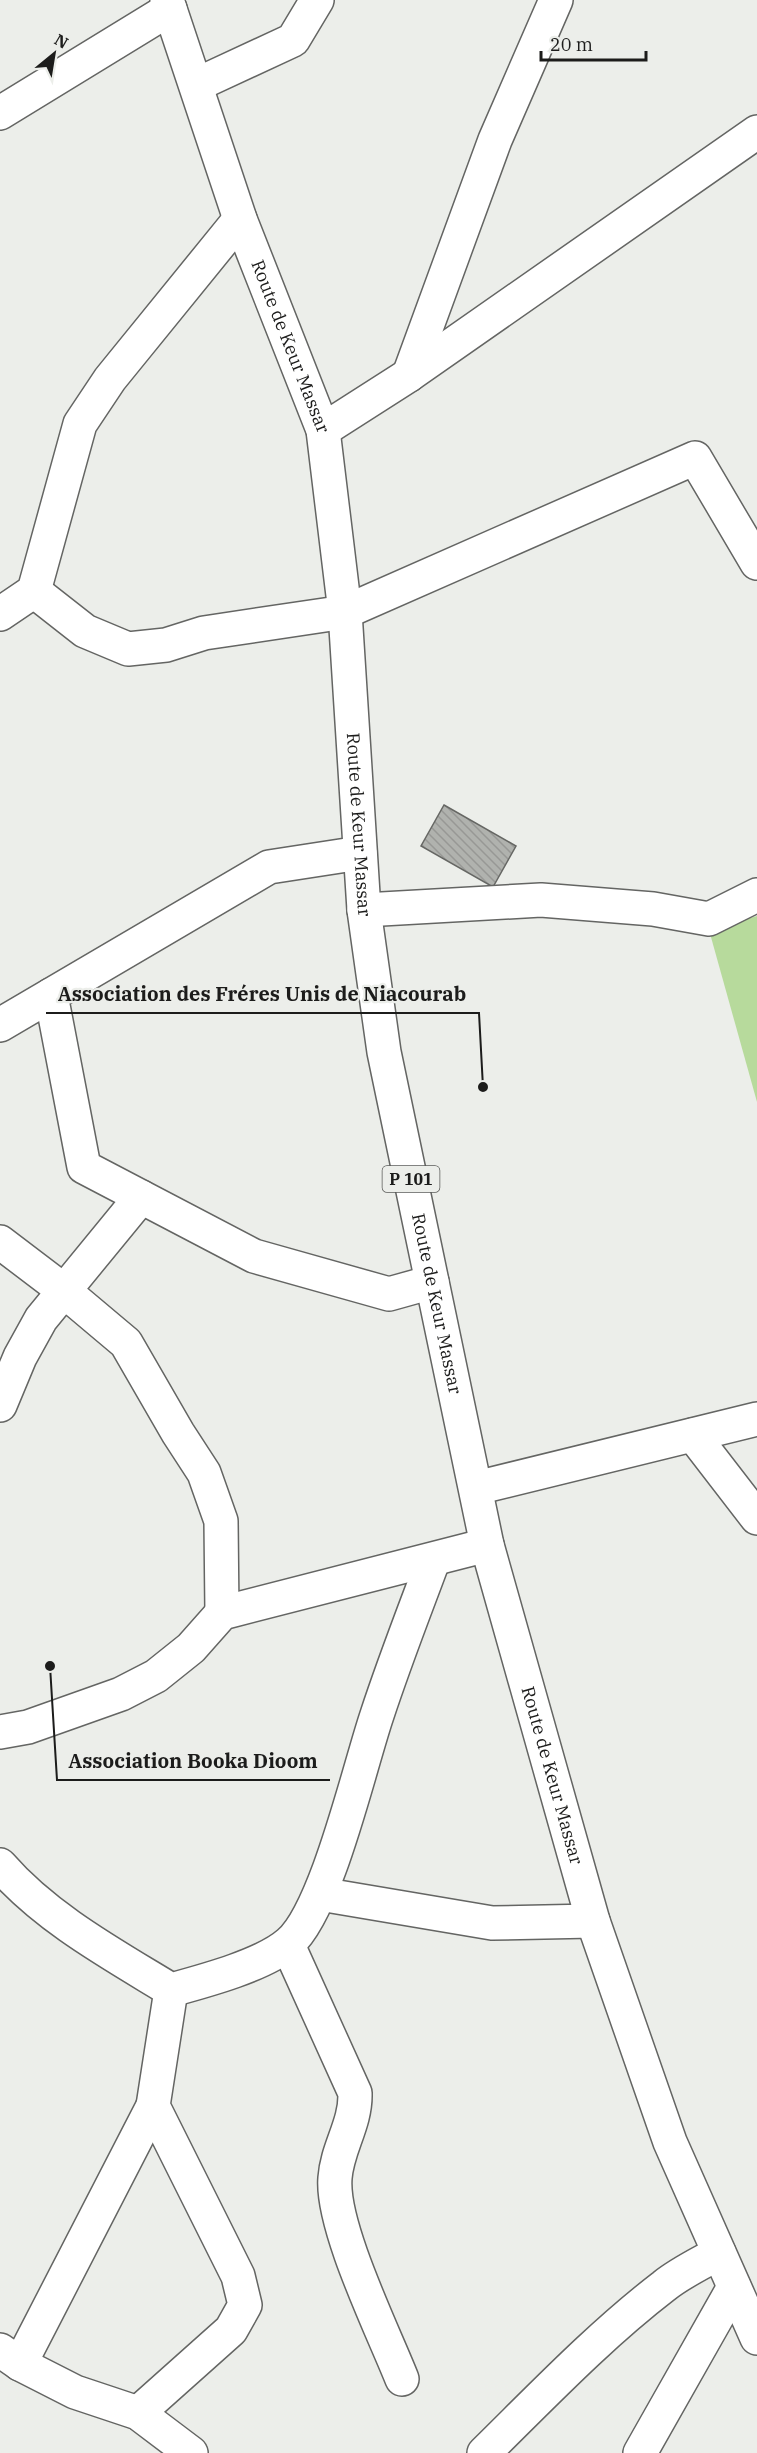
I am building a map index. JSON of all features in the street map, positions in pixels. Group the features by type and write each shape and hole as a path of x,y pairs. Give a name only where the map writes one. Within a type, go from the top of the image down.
{"street":[{"path":"196,85 294,40 317,0"},
{"path":"409,375 495,140 556,0"},
{"path":"0,113 168,4"},
{"name":"Route de Keur Massar","path":"168,4 240,219 323,430 345,612 364,910 384,1052 488,1545 593,1921 670,2142 757,2338"},
{"path":"323,430 409,375 757,132"},
{"path":"0,614 34,591 80,424 110,379 240,219"},
{"path":"34,591 85,630 129,649 166,645 204,633 345,612 695,458 757,562"},
{"path":"0,1025 269,867 360,853"},
{"path":"364,910 541,900 653,909 709,919 757,895"},
{"path":"51,995 84,1167 254,1256 389,1294 432,1282"},
{"path":"0,1405 31,1338 63,1290 141,1197"},
{"path":"0,1242 63,1290 126,1343 204,1473 221,1521 222,1613"},
{"path":"476,1488 757,1419"},
{"path":"693,1435 757,1518"},
{"path":"0,1732 28,1727 121,1694 156,1676 191,1648 222,1613 433,1561 488,1545"},
{"path":"0,1865 16,1884 90,1940 171,1990 229,1974 288,1945 299,1933 320,1894 376,1715 433,1561"},
{"path":"320,1894 492,1923 593,1921"},
{"path":"288,1945 355,2093 353,2117 335,2178 337,2203 349,2246 402,2379"},
{"path":"171,1990 153,2106 10,2357 75,2392 138,2413 191,2453"},
{"path":"138,2413 231,2330 245,2305 238,2276 153,2106"},
{"path":"484,2453 592,2347 665,2284 719,2253"},
{"path":"640,2453 734,2287"}],"green space":[{"path":"757,916 757,1102 709,930"}],"building":[{"path":"444,805 516,846 493,887 421,846"}],"place":[{"name":"Association des Fréres Unis de Niacourab","path":"483,1087"},
{"name":"Association Booka Dioom","path":"50,1666"}]}
